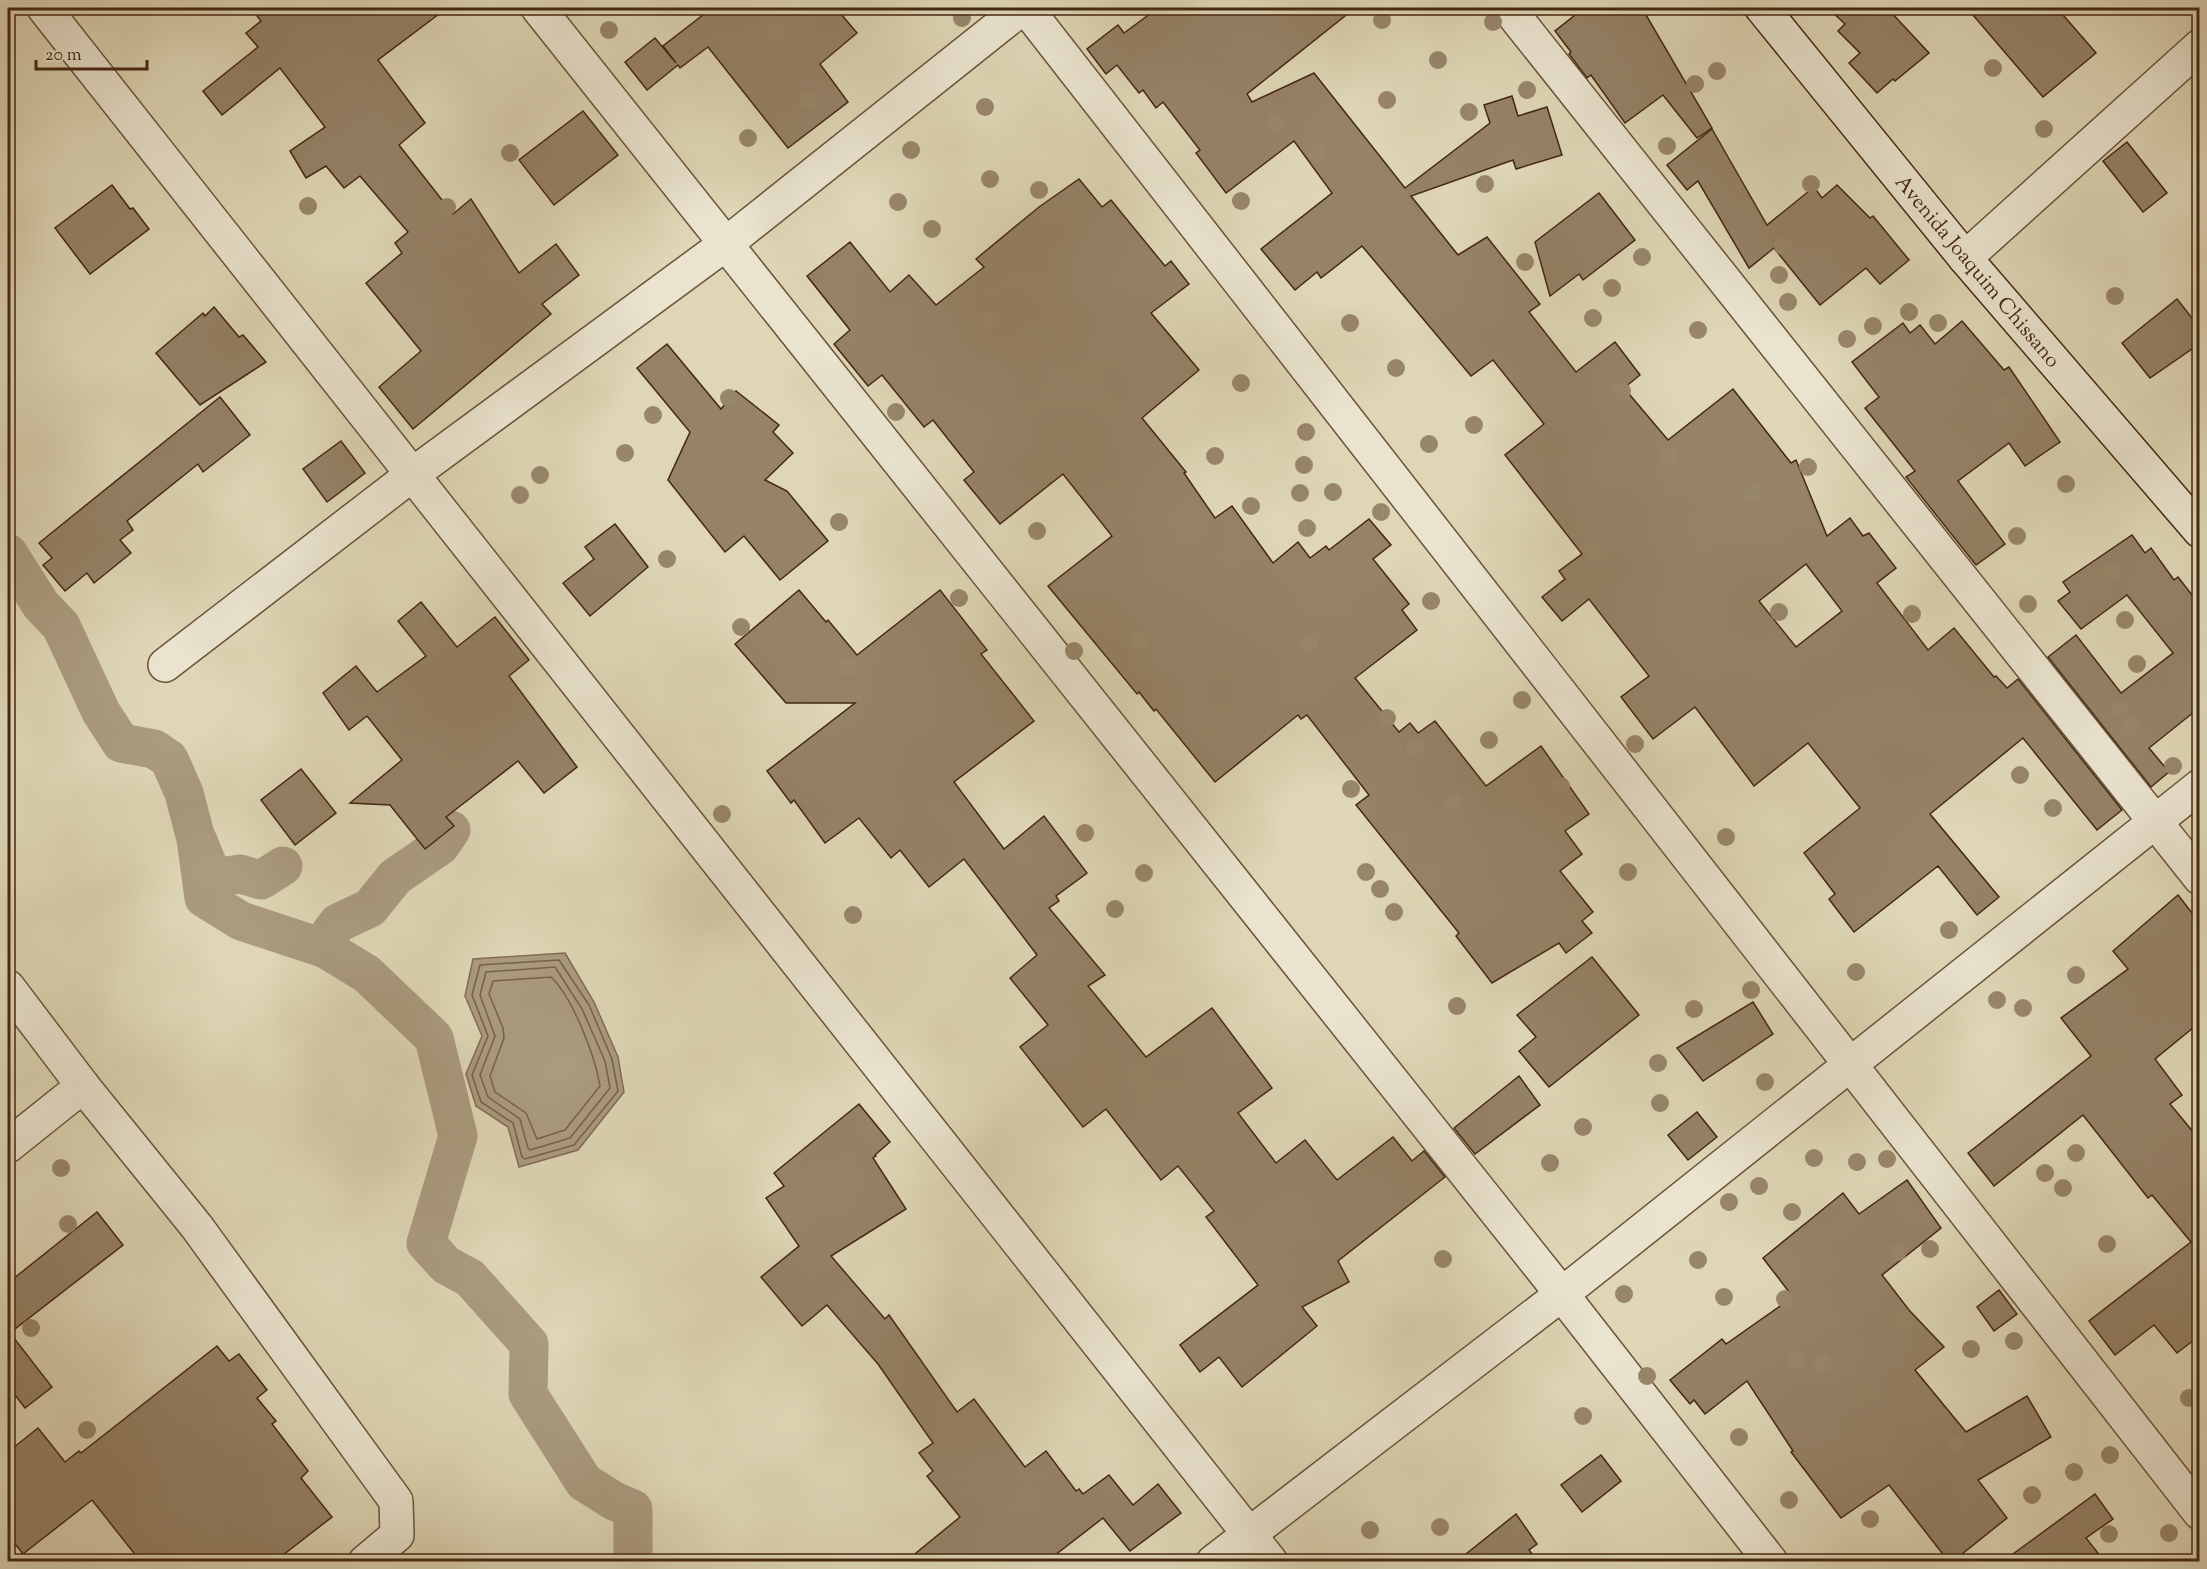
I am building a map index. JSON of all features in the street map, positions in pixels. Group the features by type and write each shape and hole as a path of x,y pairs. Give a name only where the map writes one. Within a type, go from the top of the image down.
{"street":[{"path":"44,8 1271,1562"},
{"path":"538,8 1562,1294 1771,1562"},
{"path":"165,665 412,474 727,243 1022,8"},
{"path":"1026,8 2199,1513"},
{"path":"1508,8 2199,878"},
{"name":"Avenida Joaquim Chissano","path":"1762,8 1965,258 2199,531"},
{"path":"1965,258 2199,46"},
{"path":"1213,1562 1562,1294 2199,786"},
{"path":"8,987 83,1086 197,1227 396,1501 397,1536 365,1562"},
{"path":"8,1146 83,1086"}],"water":[{"path":"565,953 594,1002 618,1057 624,1092 578,1150 519,1167 508,1127 476,1106 466,1074 482,1036 465,996 473,959"}],"building":[{"path":"251,8 447,8 378,60 425,123 399,145 453,214 471,199 519,273 556,244 579,275 542,304 551,314 413,429 379,387 421,351 366,283 402,253 395,243 408,232 360,176 344,188 326,166 306,178 290,151 325,127 280,68 222,115 203,91 258,47 246,33 261,21"},
{"path":"712,8 836,8 857,33 820,64 848,102 788,148 708,47 680,68 678,65 647,90 625,62 655,38 676,63 663,46"},
{"path":"1158,8 1355,8 1247,94 1252,102 1314,73 1405,188 1490,123 1484,105 1512,96 1518,116 1547,107 1562,155 1516,169 1513,160 1411,196 1458,255 1487,237 1540,304 1529,312 1576,372 1615,342 1640,375 1624,388 1668,440 1733,389 1791,463 1796,460 1827,536 1850,518 1863,536 1869,533 1896,568 1877,583 1928,650 1954,628 1994,677 1996,676 2007,688 2018,679 2122,810 2097,830 2023,738 1930,814 1999,897 1977,915 1938,866 1854,932 1829,899 1835,894 1804,853 1860,808 1808,743 1754,786 1695,707 1653,739 1621,697 1649,676 1589,599 1562,621 1542,597 1565,579 1559,571 1582,554 1505,455 1544,424 1493,360 1471,376 1362,246 1321,278 1317,272 1295,290 1261,249 1332,193 1294,141 1226,193 1196,153 1200,150 1163,102 1156,108 1143,90 1139,93 1117,65 1106,74 1087,49 1118,25 1124,33","holes":["1806,564 1842,611 1796,647 1759,601"]},
{"path":"1584,8 1642,8 1712,128 1697,138 1663,95 1625,123 1591,75 1587,78 1555,31"},
{"path":"1828,8 1887,8 1929,53 1877,93 1849,63 1860,53 1838,31 1845,24"},
{"path":"1967,8 2057,8 2096,53 2043,97"},
{"path":"583,111 618,155 554,205 519,160"},
{"path":"1712,129 1767,225 1814,187 1822,198 1837,185 1870,218 1873,216 1909,260 1880,284 1866,268 1820,305 1774,248 1749,268 1698,181 1687,190 1667,165"},
{"path":"2127,142 2167,193 2143,212 2103,161"},
{"path":"1079,179 1102,207 1111,200 1165,266 1171,261 1189,284 1151,313 1199,370 1142,418 1186,472 1184,473 1215,518 1232,506 1273,563 1298,542 1310,558 1326,546 1329,550 1369,519 1391,545 1373,559 1409,604 1402,610 1417,630 1355,678 1399,732 1410,723 1418,733 1435,721 1486,786 1541,746 1589,814 1565,831 1582,854 1560,871 1593,912 1582,921 1592,933 1566,953 1559,943 1492,983 1456,936 1459,933 1356,805 1369,795 1307,715 1301,719 1298,715 1215,782 1156,709 1154,711 1139,692 1137,694 1048,586 1112,536 1063,474 1000,524 964,480 974,472 933,420 924,427 882,375 868,386 834,344 850,330 807,276 850,242 890,292 909,275 936,305 984,267 976,259 1039,207"},
{"path":"112,185 149,229 90,274 55,228"},
{"path":"1599,193 1635,240 1583,280 1579,274 1550,296 1535,242"},
{"path":"2177,299 2199,327 2199,344 2150,378 2122,343"},
{"path":"214,307 239,337 243,335 266,362 200,405 156,353 203,313 205,316"},
{"path":"1962,321 2004,370 2009,367 2060,442 2025,466 2009,443 1958,481 2005,544 1976,565 1906,477 1915,471 1865,408 1879,397 1852,362 1903,323 1910,333 1920,325 1935,344"},
{"path":"667,344 721,409 736,391 779,425 773,432 793,453 765,480 787,491 828,541 780,580 744,536 725,552 668,480 690,432 637,368"},
{"path":"220,397 250,435 203,472 198,464 127,521 133,530 120,540 131,553 94,583 87,573 65,591 43,565 52,558 39,543"},
{"path":"341,441 365,473 327,502 303,469"},
{"path":"615,524 648,567 590,616 563,583 594,559 585,547"},
{"path":"2132,535 2145,553 2151,548 2174,580 2178,577 2199,604 2199,708 2149,748 2169,772 2151,787 2048,657 2076,635 2121,693 2173,653 2127,595 2081,629 2058,601 2070,592 2063,582"},
{"path":"799,590 857,655 940,590 987,650 981,654 1034,721 954,782 1004,849 1044,816 1087,873 1056,896 1059,901 1049,908 1105,975 1088,986 1146,1057 1212,1008 1272,1088 1238,1113 1276,1163 1305,1140 1337,1180 1393,1137 1412,1161 1424,1151 1445,1177 1338,1261 1349,1282 1302,1307 1317,1326 1242,1387 1219,1357 1200,1372 1180,1345 1258,1285 1206,1217 1214,1211 1178,1166 1161,1180 1106,1109 1083,1127 1020,1047 1048,1025 1010,978 1037,955 964,859 929,887 900,850 891,858 859,818 825,843 794,800 791,803 767,771 855,703 786,703 735,644"},
{"path":"421,602 457,647 495,617 529,660 509,676 577,767 544,793 518,761 446,817 454,826 425,849 390,805 350,803 402,760 367,716 349,730 323,693 356,666 377,692 426,656 398,621"},
{"path":"301,769 336,813 295,845 261,800"},
{"path":"2178,895 2199,922 2199,1023 2155,1059 2182,1095 2170,1104 2199,1139 2199,1336 2177,1353 2154,1325 2115,1355 2089,1321 2191,1242 2152,1195 2148,1198 2083,1115 1994,1186 1968,1153 2091,1056 2061,1018 2128,969 2113,951"},
{"path":"1592,957 1639,1015 1549,1087 1519,1051 1536,1037 1517,1015"},
{"path":"1753,1002 1773,1034 1703,1081 1677,1048"},
{"path":"1519,1076 1540,1105 1475,1154 1454,1128"},
{"path":"859,1104 890,1142 873,1158 906,1209 831,1256 885,1319 889,1315 957,1412 974,1399 1025,1467 1046,1451 1076,1491 1079,1489 1083,1494 1109,1475 1133,1505 1158,1484 1181,1513 1130,1551 1103,1518 1046,1562 905,1562 960,1517 927,1476 933,1471 919,1453 933,1443 878,1364 827,1305 802,1326 761,1277 799,1246 766,1198 784,1186 774,1173"},
{"path":"1697,1112 1717,1137 1688,1160 1668,1135"},
{"path":"1907,1180 1941,1228 1882,1275 1909,1310 1944,1347 1915,1370 1966,1432 2027,1396 2051,1437 1978,1480 2007,1518 1952,1562 1949,1562 1889,1485 1841,1518 1791,1452 1793,1451 1747,1381 1705,1414 1694,1400 1690,1404 1670,1380 1722,1339 1726,1344 1793,1297 1763,1258 1843,1193 1859,1214"},
{"path":"97,1212 123,1245 10,1333 52,1387 25,1408 8,1386 8,1283"},
{"path":"1999,1290 2017,1314 1994,1331 1977,1307"},
{"path":"217,1346 229,1361 239,1354 267,1390 257,1398 276,1421 272,1424 308,1471 301,1478 332,1517 274,1562 141,1562 92,1500 23,1554 8,1535 8,1452 38,1428 65,1462 79,1451 81,1453"},
{"path":"1601,1455 1621,1481 1582,1512 1561,1485"},
{"path":"2095,1494 2113,1519 2086,1538 2105,1562 2002,1562"},
{"path":"1516,1514 1537,1544 1529,1550 1538,1562 1456,1562"}],"waterway":[{"path":"8,553 41,605 61,626 101,712 121,743 154,749 169,759 184,793 196,839 204,898 241,921 326,949 367,974 434,1038 458,1136 426,1243 446,1265 470,1278 529,1344 528,1394 584,1482 614,1501 633,1509 633,1562"},
{"path":"326,949 331,932 338,923 370,908 395,877 440,846 451,830"},
{"path":"198,841 209,868 221,877 240,874 261,880 283,866"}]}
